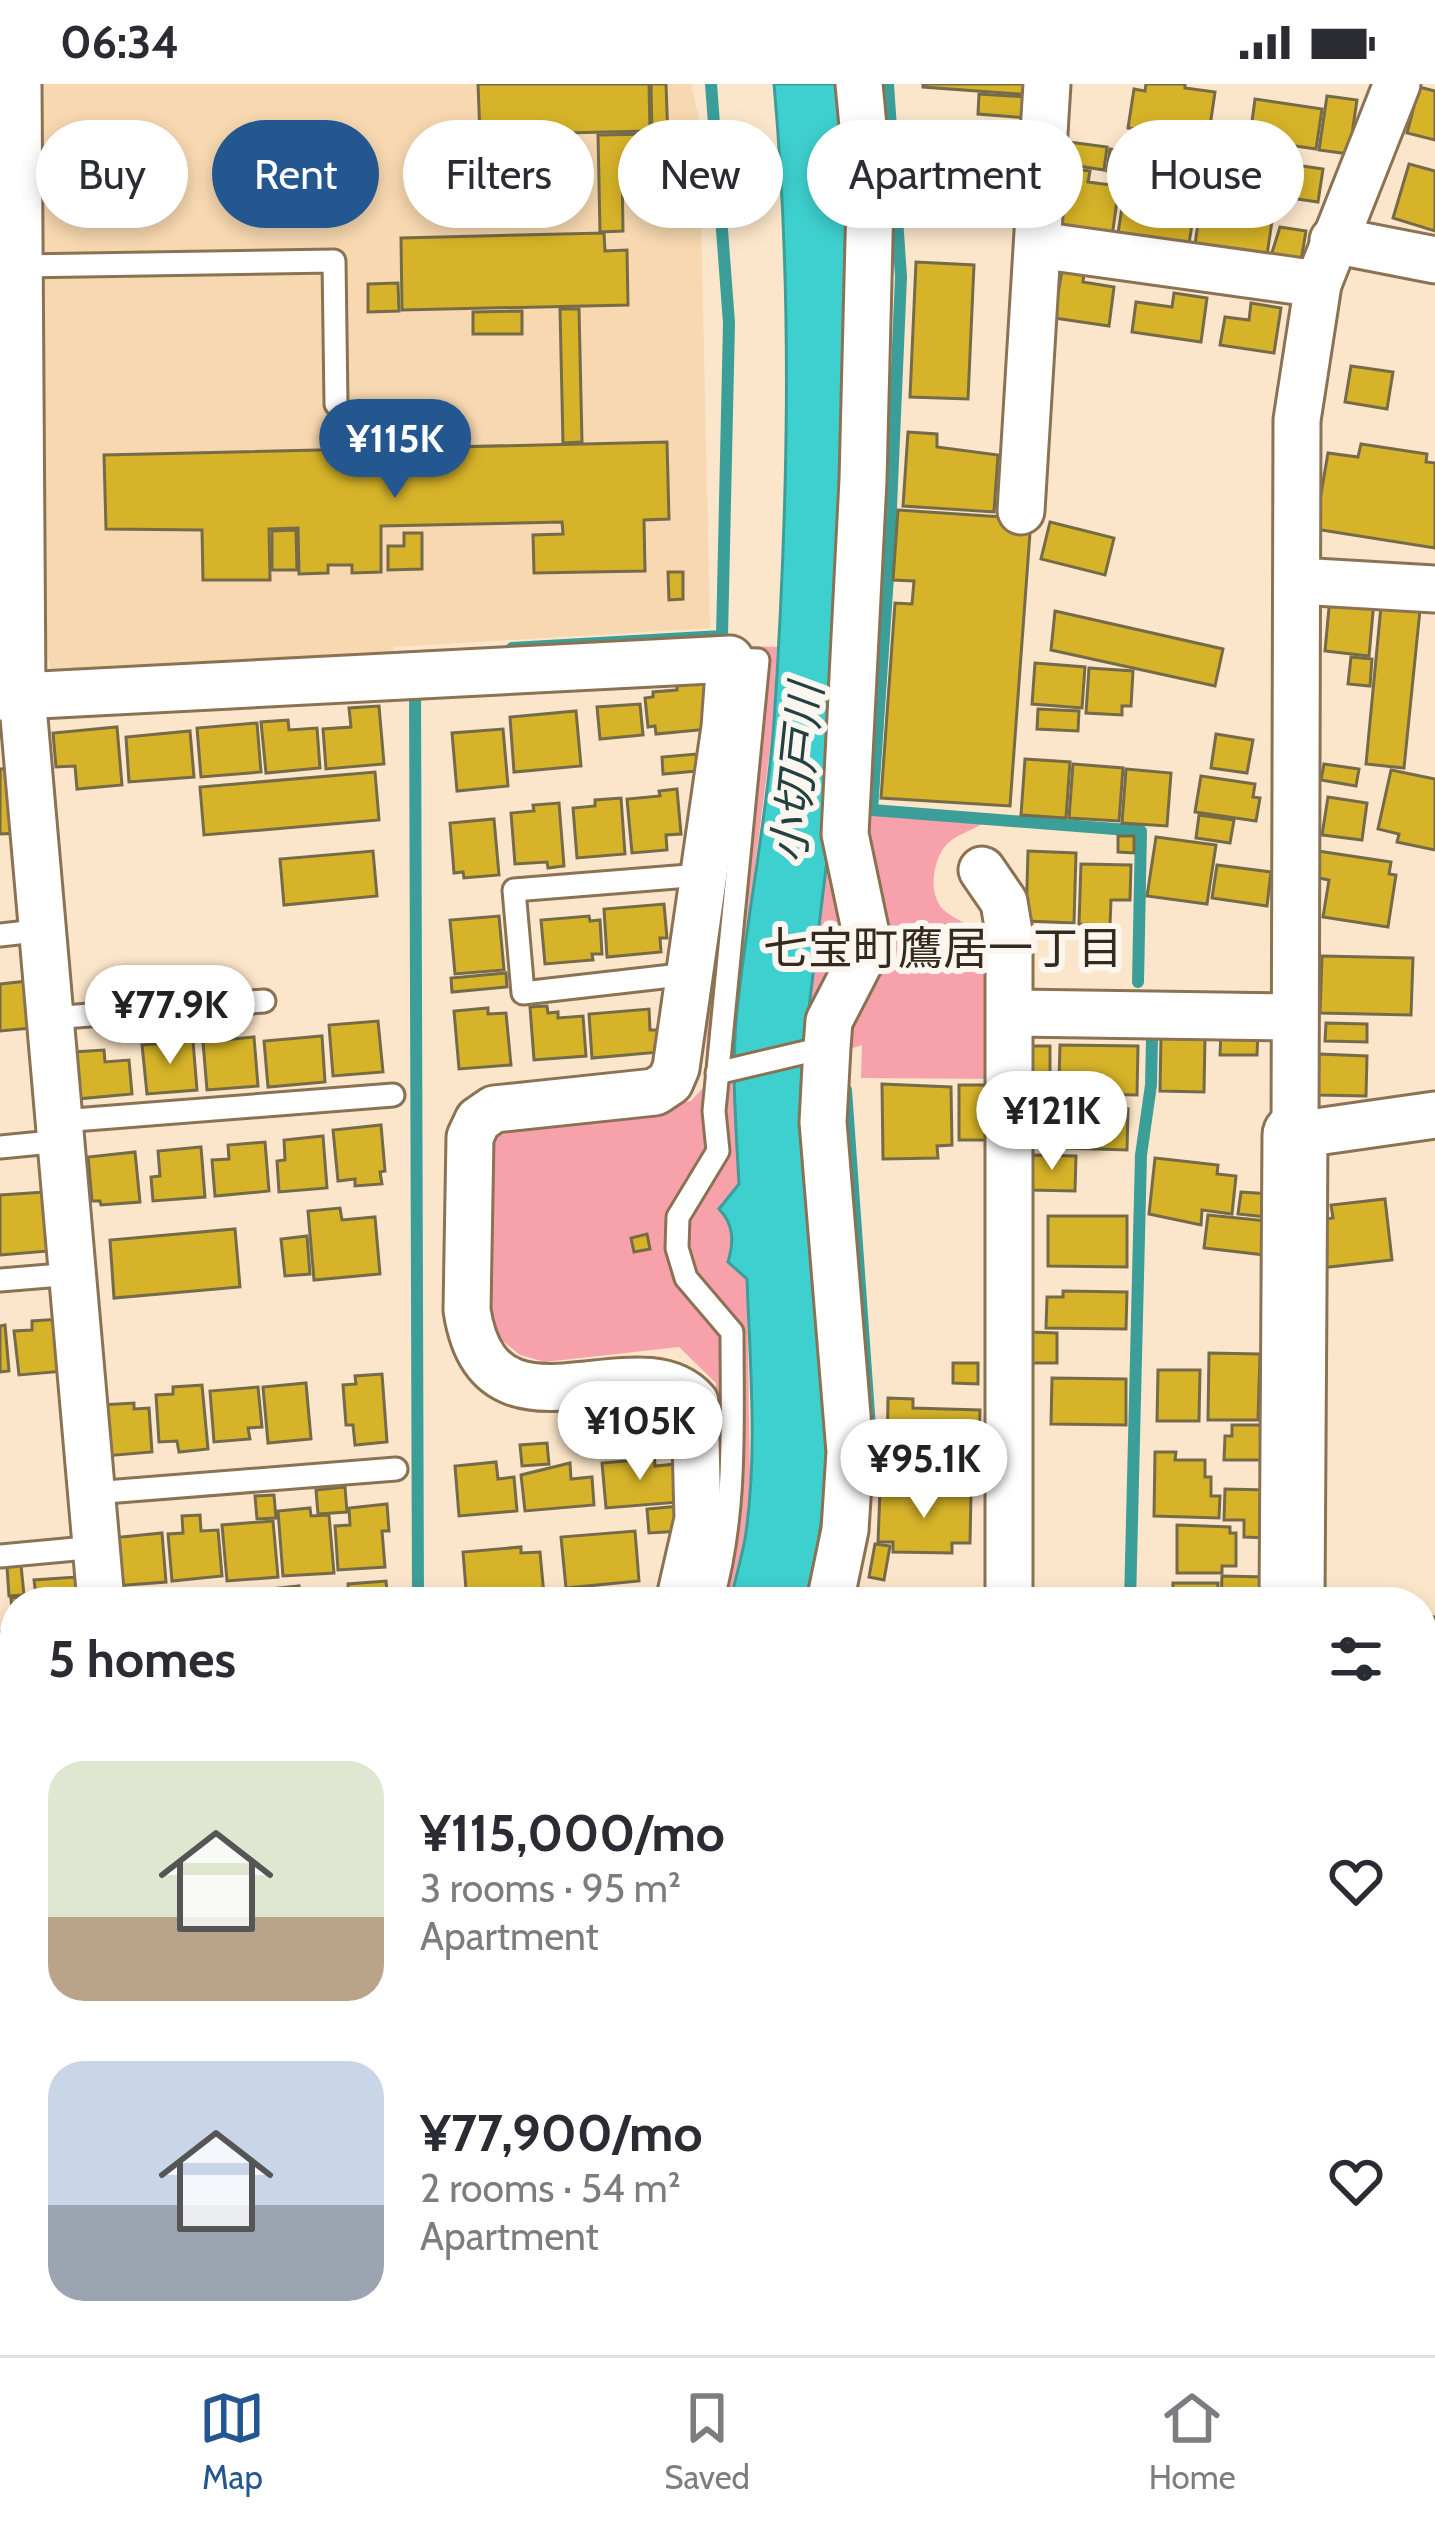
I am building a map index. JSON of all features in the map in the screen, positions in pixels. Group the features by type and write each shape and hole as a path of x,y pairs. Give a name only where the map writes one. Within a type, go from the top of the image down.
{"street":[{"path":"833,1587 844,1530 850,1452 824,1122 824,1047 830,1021 860,964 866,934 845,834 862,503 870,200 859,84"},
{"path":"1021,511 1047,84"},
{"path":"1292,1587 1297,419 1318,284 1397,84"},
{"path":"13,113 20,266 11,461 11,696 22,933 52,1018 100,1587"},
{"path":"1333,240 1435,260"},
{"path":"1038,244 1318,284"},
{"path":"1298,581 1435,589"},
{"path":"11,696 730,659 725,728 676,1068 670,1082 655,1093 494,1109 478,1120 470,1137 467,1310 471,1336 487,1364 511,1381 537,1388 662,1382 683,1389 695,1402 698,1519 682,1587"},
{"path":"982,870 1004,902 1009,932 1010,1587"},
{"path":"1010,1013 1295,1017"},
{"path":"1295,1135 1435,1115"}],"lane":[{"path":"20,266 334,261 336,404"},
{"path":"716,1587 726,1552 731,1499 732,1332 686,1278 677,1248 678,1217 718,1150 714,1111 758,660 730,659"},
{"path":"689,974 523,993 514,890 701,875"},
{"path":"52,1018 264,1001"},
{"path":"721,1072 824,1047"},
{"path":"0,1147 62,1131 393,1095"},
{"path":"0,1280 74,1274"},
{"path":"93,1493 396,1469"},
{"path":"0,1556 97,1546"}],"shaded area":[{"path":"34,84 691,84 699,120 618,120 618,228 701,228 710,628 394,647 393,654 50,673 49,659 38,660"},
{"path":"742,646 777,647 773,725 736,1016 739,1184 727,1217 747,1279 750,1478 745,1539 733,1587 696,1587 711,1522 716,1383 679,1347 545,1362 520,1355 496,1335 483,1310 484,1148 504,1118 691,1101 704,1087"},
{"path":"833,811 982,824 943,850 934,887 945,911 975,930 987,947 997,996 1003,1079 861,1078 862,1045 802,1065"}],"water":[{"name":"小切戸川","path":"774,84 841,84 845,120 807,120 807,228 853,228 833,811 801,1100 825,1354 825,1485 808,1587 734,1587 749,1507 751,1376 747,1279 728,1262 731,1234 719,1209 739,1184 735,1032 771,758 779,642 785,483 783,120 777,120"}],"building":[{"path":"478,84 649,84 650,120 618,120 618,132 594,132 594,120 479,120"},
{"path":"651,84 666,84 667,120 652,120"},
{"path":"923,84 1033,84 1032,95"},
{"path":"1146,84 1185,84 1185,88 1215,92 1211,120 1129,120 1134,89 1145,91"},
{"path":"1419,87 1435,91 1435,140 1407,133"},
{"path":"979,94 1028,97 1027,118 978,114"},
{"path":"1327,96 1357,100 1349,154 1319,150"},
{"path":"1255,99 1322,109 1316,149 1304,147 1304,120 1252,120"},
{"path":"598,135 618,135 618,228 623,231 600,232"},
{"path":"1083,144 1107,147 1104,170 1083,167"},
{"path":"1409,164 1435,171 1435,231 1393,218"},
{"path":"1304,166 1323,169 1318,202 1304,200"},
{"path":"1083,170 1090,171 1088,182 1107,184 1107,228 1113,228 1112,237 1059,229 1083,228"},
{"path":"1119,228 1191,228 1188,250 1117,240"},
{"path":"1197,228 1271,228 1266,262 1194,251"},
{"path":"1280,228 1306,231 1300,267 1269,262"},
{"path":"604,233 605,251 627,250 628,305 402,310 401,238"},
{"path":"916,262 974,265 968,399 910,397"},
{"path":"1062,270 1084,273 1083,282 1114,287 1109,326 1054,318"},
{"path":"398,283 399,311 368,312 368,284"},
{"path":"1174,293 1207,298 1201,342 1132,332 1136,302 1172,307"},
{"path":"1251,303 1281,308 1274,353 1220,345 1225,317 1249,320"},
{"path":"560,309 579,309 582,442 563,443"},
{"path":"522,311 522,334 473,334 473,312"},
{"path":"1351,366 1393,372 1387,409 1345,402"},
{"path":"908,432 937,434 937,447 998,455 994,512 903,506"},
{"path":"667,442 669,519 644,520 645,571 534,573 533,535 563,534 562,522 381,526 381,572 352,573 352,565 328,565 328,573 299,574 298,528 269,529 270,580 203,580 202,530 106,529 104,455"},
{"path":"1361,444 1427,454 1426,462 1435,463 1435,548 1315,529 1328,453 1358,457"},
{"path":"898,510 1031,519 1010,806 881,798 895,603 912,604 914,581 893,580"},
{"path":"1050,522 1114,538 1105,575 1041,559"},
{"path":"296,530 297,570 272,570 272,531"},
{"path":"404,533 422,533 422,569 388,570 388,546 404,546"},
{"path":"668,572 683,572 683,599 669,600"},
{"path":"1382,596 1421,600 1404,768 1366,764"},
{"path":"1330,597 1374,601 1369,656 1325,651"},
{"path":"1055,611 1223,649 1215,686 1051,650"},
{"path":"1351,657 1372,659 1370,686 1348,684"},
{"path":"1035,663 1085,667 1082,708 1032,704"},
{"path":"1089,668 1133,671 1131,706 1122,706 1122,715 1086,713"},
{"path":"704,678 709,729 656,734 655,726 648,727 645,698 653,697 653,692 677,690 677,681"},
{"path":"640,704 643,735 600,739 597,707"},
{"path":"379,706 384,764 326,769 323,729 351,727 349,708"},
{"path":"1038,709 1079,711 1078,731 1037,729"},
{"path":"576,711 581,766 514,772 510,717"},
{"path":"288,720 289,730 317,728 320,768 266,773 261,722"},
{"path":"257,723 261,772 201,777 197,728"},
{"path":"117,727 122,785 77,789 75,766 56,767 53,733"},
{"path":"503,729 508,786 457,791 452,733"},
{"path":"190,731 194,777 129,782 126,737"},
{"path":"1216,734 1253,740 1247,773 1211,768"},
{"path":"696,754 698,771 663,774 662,757"},
{"path":"1025,759 1070,762 1066,818 1021,815"},
{"path":"1073,764 1123,768 1119,821 1069,818"},
{"path":"1324,764 1359,769 1356,786 1321,780"},
{"path":"14,768 20,833 0,834 0,769"},
{"path":"1126,769 1171,773 1167,826 1122,823"},
{"path":"1391,770 1435,779 1435,850 1397,842 1399,834 1378,829"},
{"path":"375,772 379,820 204,835 200,787"},
{"path":"1201,776 1255,784 1253,797 1260,798 1256,821 1195,812"},
{"path":"677,789 681,834 666,835 667,850 632,853 627,799"},
{"path":"1328,797 1367,803 1362,840 1322,835"},
{"path":"621,798 625,854 577,858 573,808"},
{"path":"559,803 564,866 515,864 511,813"},
{"path":"1199,815 1234,820 1230,843 1196,838"},
{"path":"494,819 499,875 464,878 463,872 454,873 450,823"},
{"path":"1118,836 1134,836 1134,853 1118,852"},
{"path":"1156,837 1216,845 1207,904 1147,896"},
{"path":"373,851 377,896 284,905 280,859"},
{"path":"1028,851 1076,853 1074,923 1026,921"},
{"path":"1318,851 1391,862 1389,874 1396,875 1388,927 1323,917 1329,880 1314,877"},
{"path":"1081,864 1131,865 1130,900 1111,900 1110,925 1079,924"},
{"path":"1217,865 1271,872 1267,906 1212,898"},
{"path":"664,904 667,938 660,938 661,952 607,957 604,909"},
{"path":"499,916 504,970 455,974 450,920"},
{"path":"589,916 590,921 600,920 602,954 592,954 593,960 545,964 541,920"},
{"path":"1322,956 1413,958 1411,1015 1320,1013"},
{"path":"506,973 507,987 452,992 451,978"},
{"path":"28,981 32,1028 0,1031 0,984"},
{"path":"547,1006 548,1013 558,1012 558,1018 583,1016 586,1056 534,1060 530,1007"},
{"path":"488,1008 488,1014 506,1013 511,1065 459,1069 454,1011"},
{"path":"649,1009 650,1030 658,1030 660,1052 592,1058 589,1014"},
{"path":"378,1021 383,1072 333,1076 329,1025"},
{"path":"1326,1023 1367,1024 1367,1042 1325,1041"},
{"path":"1221,1031 1258,1031 1257,1055 1220,1055"},
{"path":"322,1036 325,1082 268,1087 264,1041"},
{"path":"1161,1036 1205,1037 1204,1092 1160,1091"},
{"path":"254,1037 258,1086 207,1090 203,1042"},
{"path":"193,1041 197,1090 147,1094 142,1045"},
{"path":"1060,1045 1138,1046 1137,1095 1080,1094 1080,1081 1059,1081"},
{"path":"1029,1046 1050,1046 1050,1097 1028,1096"},
{"path":"104,1050 105,1062 129,1060 132,1094 77,1099 73,1052"},
{"path":"1319,1054 1367,1056 1366,1096 1318,1095"},
{"path":"882,1084 951,1087 952,1145 937,1146 938,1158 883,1159"},
{"path":"959,1085 990,1085 998,1140 959,1140"},
{"path":"1065,1109 1128,1109 1127,1150 1065,1148"},
{"path":"381,1125 382,1184 355,1186 355,1179 338,1181 333,1130"},
{"path":"323,1136 327,1188 279,1192 277,1161 285,1160 284,1140"},
{"path":"265,1142 269,1191 215,1196 212,1160 229,1159 228,1145"},
{"path":"201,1147 205,1197 153,1201 151,1177 160,1176 158,1151"},
{"path":"135,1152 140,1202 101,1205 92,1201 88,1157"},
{"path":"1030,1155 1076,1156 1075,1191 1029,1190"},
{"path":"1155,1158 1218,1165 1217,1174 1236,1176 1232,1214 1202,1210 1201,1225 1149,1214"},
{"path":"44,1192 49,1251 0,1255 0,1195"},
{"path":"1241,1192 1270,1194 1267,1217 1238,1214"},
{"path":"1385,1199 1392,1260 1320,1268 1315,1220 1333,1218 1331,1205"},
{"path":"340,1208 342,1220 375,1217 380,1274 314,1280 308,1211"},
{"path":"1208,1215 1268,1221 1265,1255 1204,1248"},
{"path":"1048,1216 1127,1216 1127,1267 1048,1266"},
{"path":"235,1229 240,1287 114,1298 110,1240"},
{"path":"647,1234 650,1249 634,1252 631,1238"},
{"path":"307,1236 310,1274 285,1276 281,1239"},
{"path":"1063,1291 1127,1292 1126,1329 1046,1328 1047,1297 1063,1297"},
{"path":"60,1319 65,1371 19,1375 14,1331 32,1330 32,1321"},
{"path":"5,1325 9,1371 0,1372 0,1326"},
{"path":"1027,1332 1057,1333 1057,1363 1026,1363"},
{"path":"1209,1353 1260,1354 1258,1420 1208,1420"},
{"path":"953,1363 978,1363 978,1384 953,1383"},
{"path":"1158,1370 1200,1370 1199,1421 1157,1421"},
{"path":"382,1374 387,1442 355,1445 353,1425 346,1425 343,1385 356,1384 355,1376"},
{"path":"1052,1378 1126,1379 1126,1425 1051,1424"},
{"path":"306,1383 311,1439 268,1443 263,1387"},
{"path":"202,1385 208,1449 179,1452 177,1441 159,1442 156,1395 173,1394 173,1387"},
{"path":"258,1387 262,1427 248,1428 250,1439 214,1442 210,1391"},
{"path":"888,1398 913,1399 913,1408 980,1410 979,1444 968,1443 968,1459 887,1457"},
{"path":"134,1403 134,1409 149,1408 152,1452 105,1456 101,1405"},
{"path":"1232,1425 1267,1425 1266,1460 1224,1460 1225,1436 1232,1436"},
{"path":"547,1443 549,1464 522,1466 520,1445"},
{"path":"654,1452 655,1466 676,1464 680,1502 606,1508 602,1463 637,1460 637,1453"},
{"path":"1155,1452 1176,1452 1175,1460 1205,1460 1211,1496 1220,1496 1219,1518 1154,1516"},
{"path":"496,1462 498,1479 514,1477 517,1511 459,1516 455,1466"},
{"path":"570,1463 571,1479 592,1477 594,1505 525,1511 521,1475"},
{"path":"345,1487 347,1512 318,1514 316,1490"},
{"path":"1225,1489 1267,1490 1267,1538 1244,1537 1244,1520 1224,1520"},
{"path":"880,1491 971,1493 970,1543 952,1543 952,1553 893,1552 893,1542 878,1542"},
{"path":"274,1495 276,1518 257,1519 255,1496"},
{"path":"387,1504 389,1531 382,1531 385,1567 338,1570 335,1526 350,1525 349,1508"},
{"path":"680,1506 682,1531 649,1533 647,1509"},
{"path":"310,1508 311,1516 329,1515 334,1573 283,1576 278,1511"},
{"path":"200,1515 201,1531 218,1530 222,1576 172,1581 168,1534 183,1533 182,1516"},
{"path":"273,1521 278,1577 227,1581 222,1525"},
{"path":"1177,1525 1230,1527 1230,1533 1236,1533 1236,1566 1222,1566 1222,1573 1177,1573"},
{"path":"635,1531 639,1581 566,1587 561,1537"},
{"path":"162,1533 166,1582 115,1586 111,1538"},
{"path":"875,1544 890,1546 884,1580 869,1577"},
{"path":"521,1547 521,1553 540,1552 543,1587 466,1587 463,1552"},
{"path":"21,1565 23,1587 8,1587 7,1567"},
{"path":"1222,1576 1266,1577 1266,1587 1222,1587"},
{"path":"76,1577 77,1587 35,1587 34,1580"},
{"path":"386,1581 387,1587 348,1587"},
{"path":"1173,1583 1218,1583 1218,1587 1173,1587"}],"waterway":[{"path":"512,648 722,636 729,323 711,84"},
{"path":"888,84 901,277 872,810 1141,831 1138,982"},
{"path":"415,685 418,1587"},
{"path":"1130,1587 1141,1155 1152,1039"},
{"path":"846,1090 870,1428"}],"district":[{"name":"七宝町鷹居一丁目","path":"943,948"}]}
